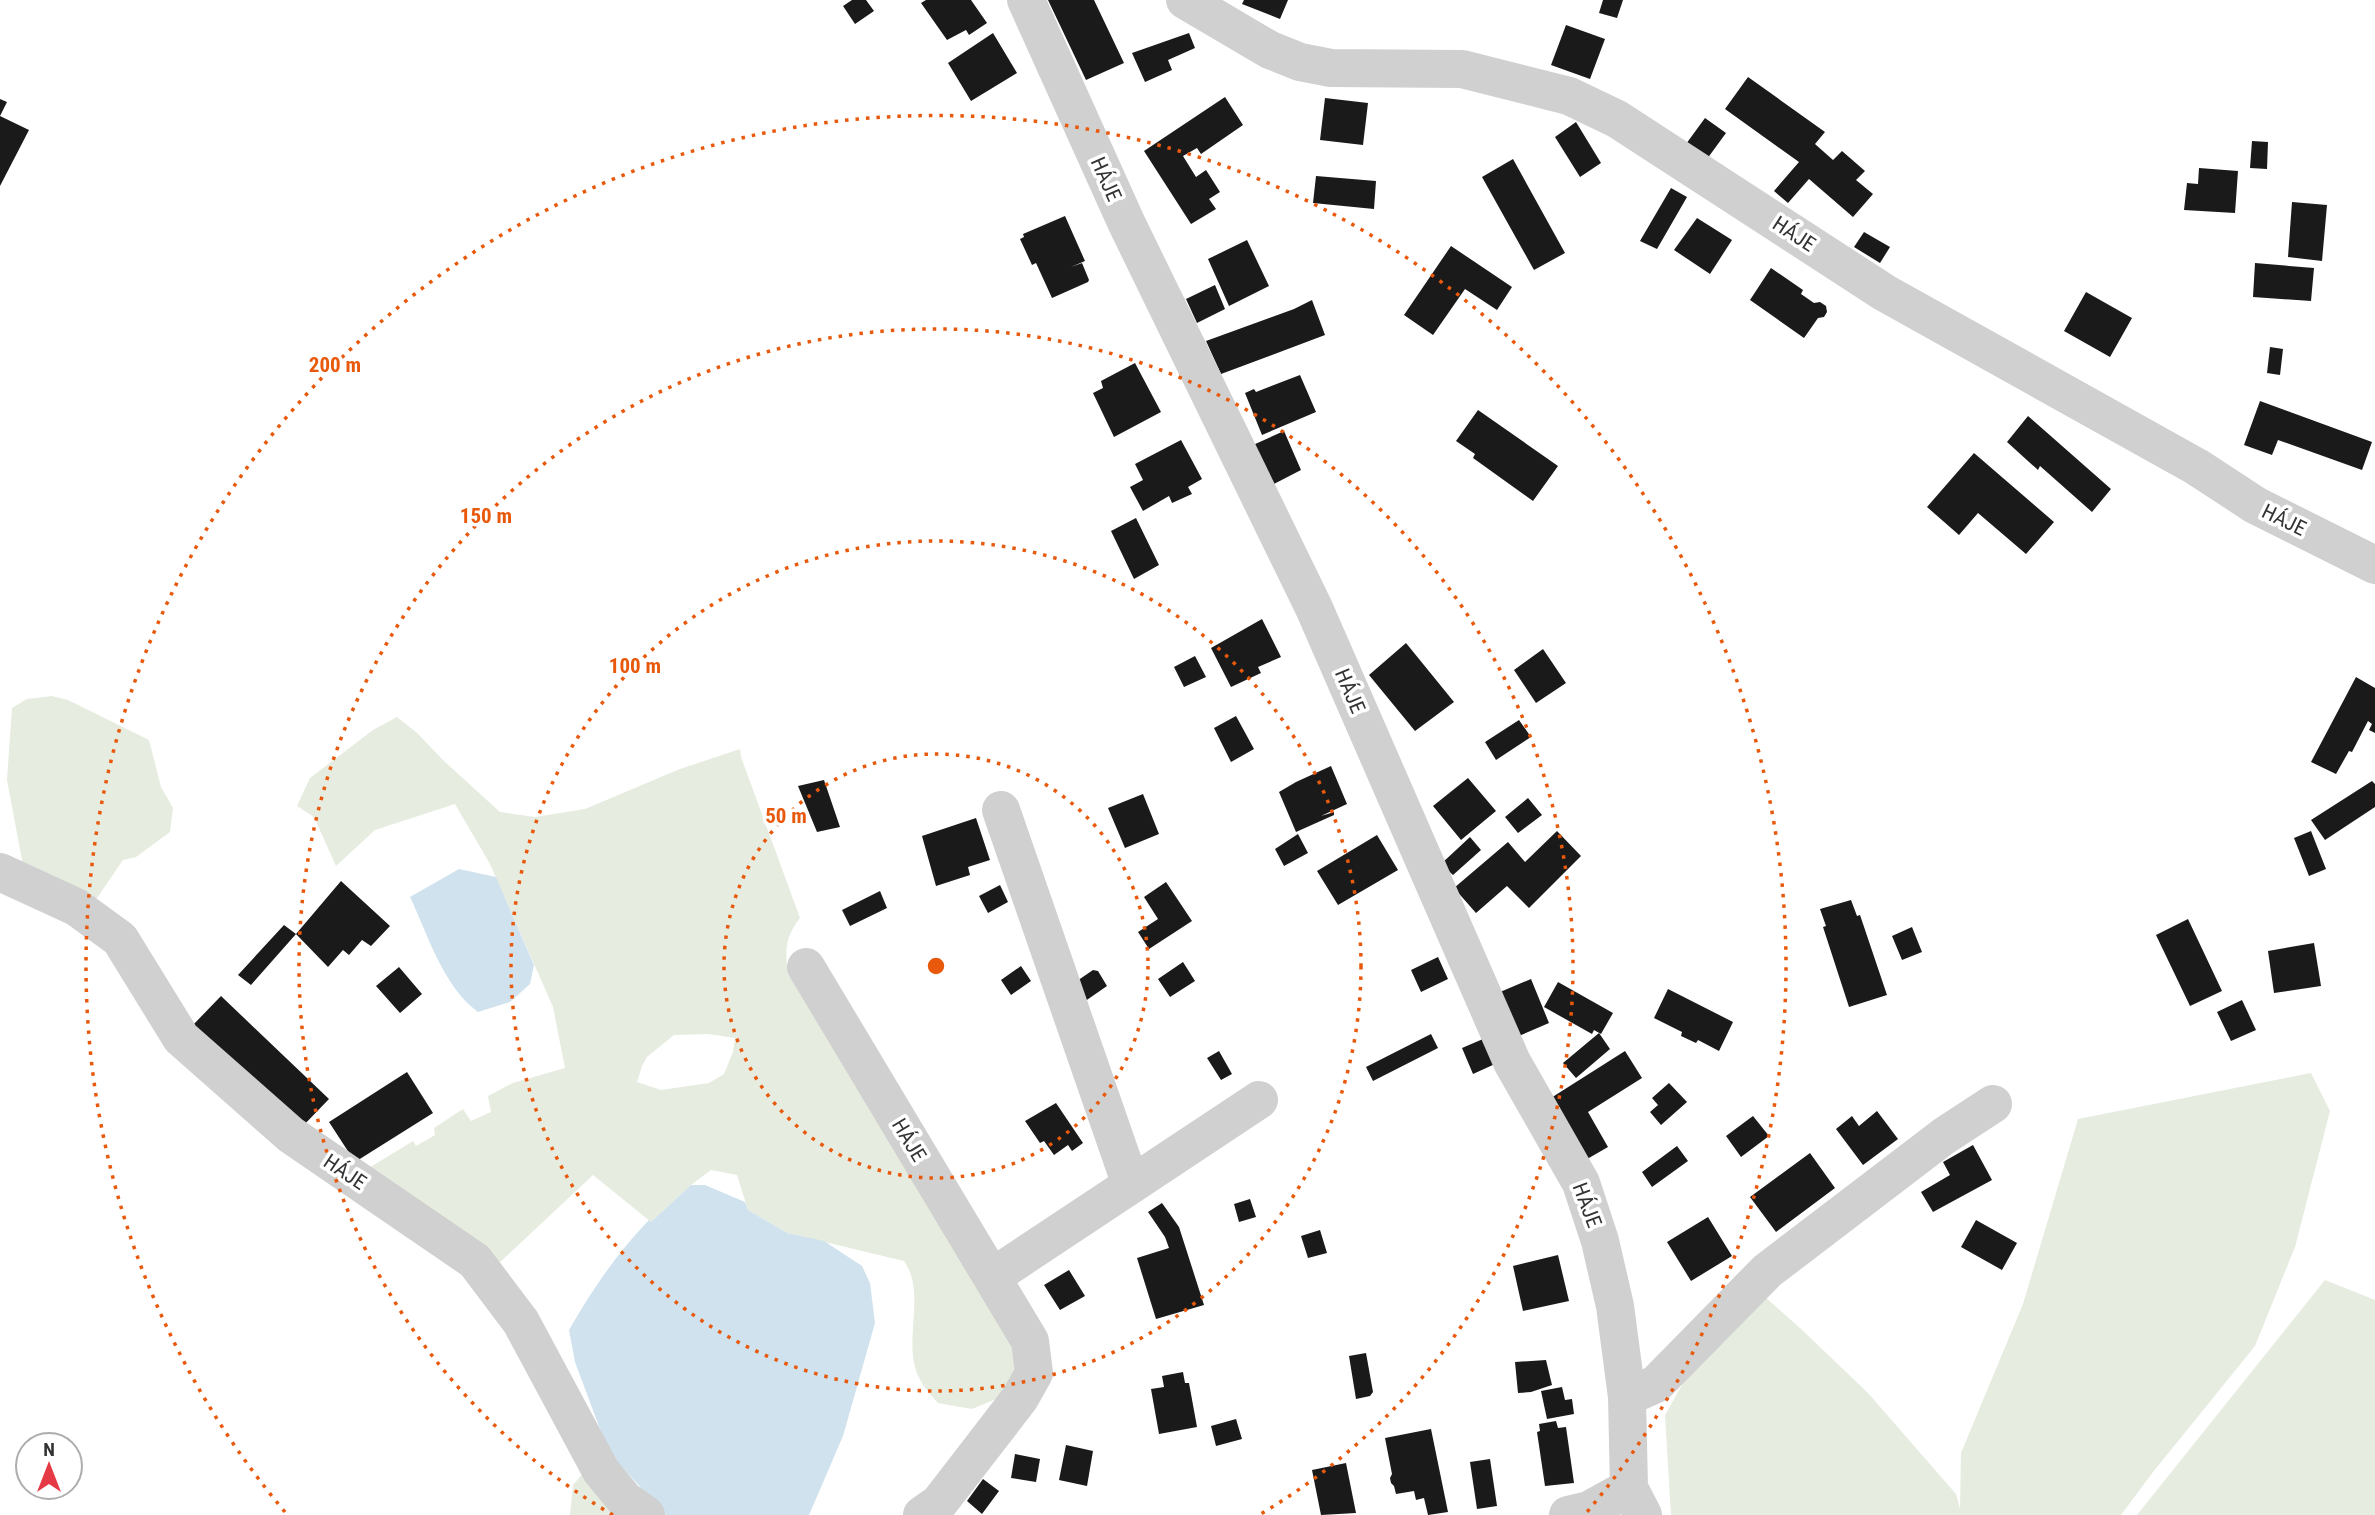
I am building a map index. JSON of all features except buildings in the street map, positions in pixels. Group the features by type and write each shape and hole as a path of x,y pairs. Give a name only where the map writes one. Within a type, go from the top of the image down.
{"street":[{"name":"HÁJE","path":"1026,0 1126,222 1314,608 1511,1062 1581,1183 1600,1241 1615,1306 1636,1502 1567,1515"},
{"name":"HÁJE","path":"1185,0 1270,50 1300,62 1331,68 1462,69 1569,96 1593,107 1617,119 1885,293 2197,467 2255,505 2375,565"},
{"path":"1002,810 1132,1185"},
{"name":"HÁJE","path":"0,872 76,907 120,939 181,1038 291,1135 475,1261 521,1322 601,1471 625,1500 646,1515"},
{"name":"HÁJE","path":"806,967 1030,1342 1034,1373 1020,1398 939,1503 922,1515"},
{"path":"992,1277 1259,1100"},
{"path":"1626,1397 1656,1384 1767,1271 1944,1136 1993,1104"}],"shaded area":[{"path":"52,696 68,700 149,740 161,787 173,808 170,832 136,857 123,860 93,904 24,871 7,780 12,708 27,699"},
{"path":"397,717 500,812 535,817 585,809 680,769 740,749 800,918 788,941 787,967 1013,1327 1015,1378 1001,1397 972,1409 938,1403 921,1382 915,1367 912,1340 913,1285 904,1261 787,1233 748,1210 737,1175 711,1170 651,1222 593,1175 497,1265 359,1174 413,1141 416,1146 435,1135 434,1128 463,1109 471,1121 491,1112 488,1096 513,1083 565,1068 553,1007 490,864 455,804 375,830 336,866 314,817 297,806 310,778 373,730","holes":["708,1034 735,1038 733,1052 724,1074 709,1083 661,1090 637,1082 647,1057 674,1035"]},
{"path":"2311,1073 2330,1111 2295,1247 2255,1346 2121,1515 1671,1515 1665,1415 1699,1355 1754,1287 1868,1393 1956,1494 1960,1509 1961,1453 2023,1304 2078,1119"},
{"path":"2325,1280 2375,1300 2375,1515 2137,1515"},
{"path":"585,1471 621,1515 570,1515 573,1485"}],"water":[{"path":"459,869 496,877 534,965 530,984 510,1002 478,1012 455,988 446,974 410,897"},
{"path":"691,1185 705,1185 745,1202 748,1210 787,1233 824,1241 862,1266 870,1283 875,1323 843,1436 809,1515 666,1515 609,1453 575,1362 569,1330 596,1286 626,1245 649,1220 651,1222"}]}
